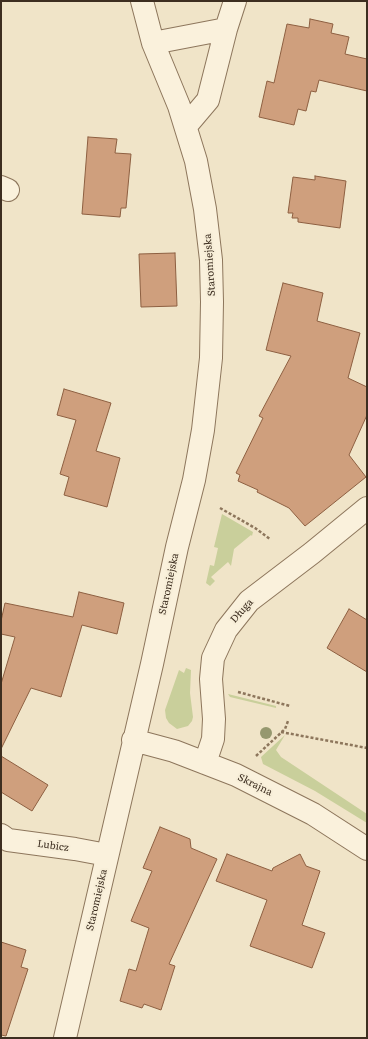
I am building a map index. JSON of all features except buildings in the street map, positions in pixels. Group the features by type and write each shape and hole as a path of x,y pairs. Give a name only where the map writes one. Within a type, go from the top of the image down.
{"street":[{"name":"Staromiejska","path":"128,1 153,42"},
{"name":"Staromiejska","path":"65,1038 133,740 152,664 177,547 194,480 203,430 211,358 211,260 197,168 186,126 153,42 142,1"},
{"path":"186,126 208,100 226,29 235,1"},
{"path":"153,42 226,29"},
{"name":"Długa","path":"205,763 213,739 214,719 211,679 213,658 226,630 249,601 312,553 367,508"},
{"name":"Skrajna","path":"133,740 174,751 236,775 313,814 367,849"},
{"name":"Lubicz","path":"3,840 74,848 107,855"}],"path":[{"path":"220,508 255,528 270,540"},
{"path":"238,692 290,706"},
{"path":"251,760 285,729 288,720"},
{"path":"281,732 367,748"}],"green space":[{"path":"222,514 253,532 252,536 251,535 234,549 231,566 228,562 211,577 215,581 210,586 206,583 210,565 214,566 218,548 214,547"},
{"path":"186,668 191,670 190,693 193,717 188,726 177,729 169,723 166,718 165,710 179,670 184,673"},
{"path":"228,694 276,706 276,708 230,697"},
{"path":"285,735 276,750 281,757 367,814 367,823 315,791 263,764 261,757"}]}
